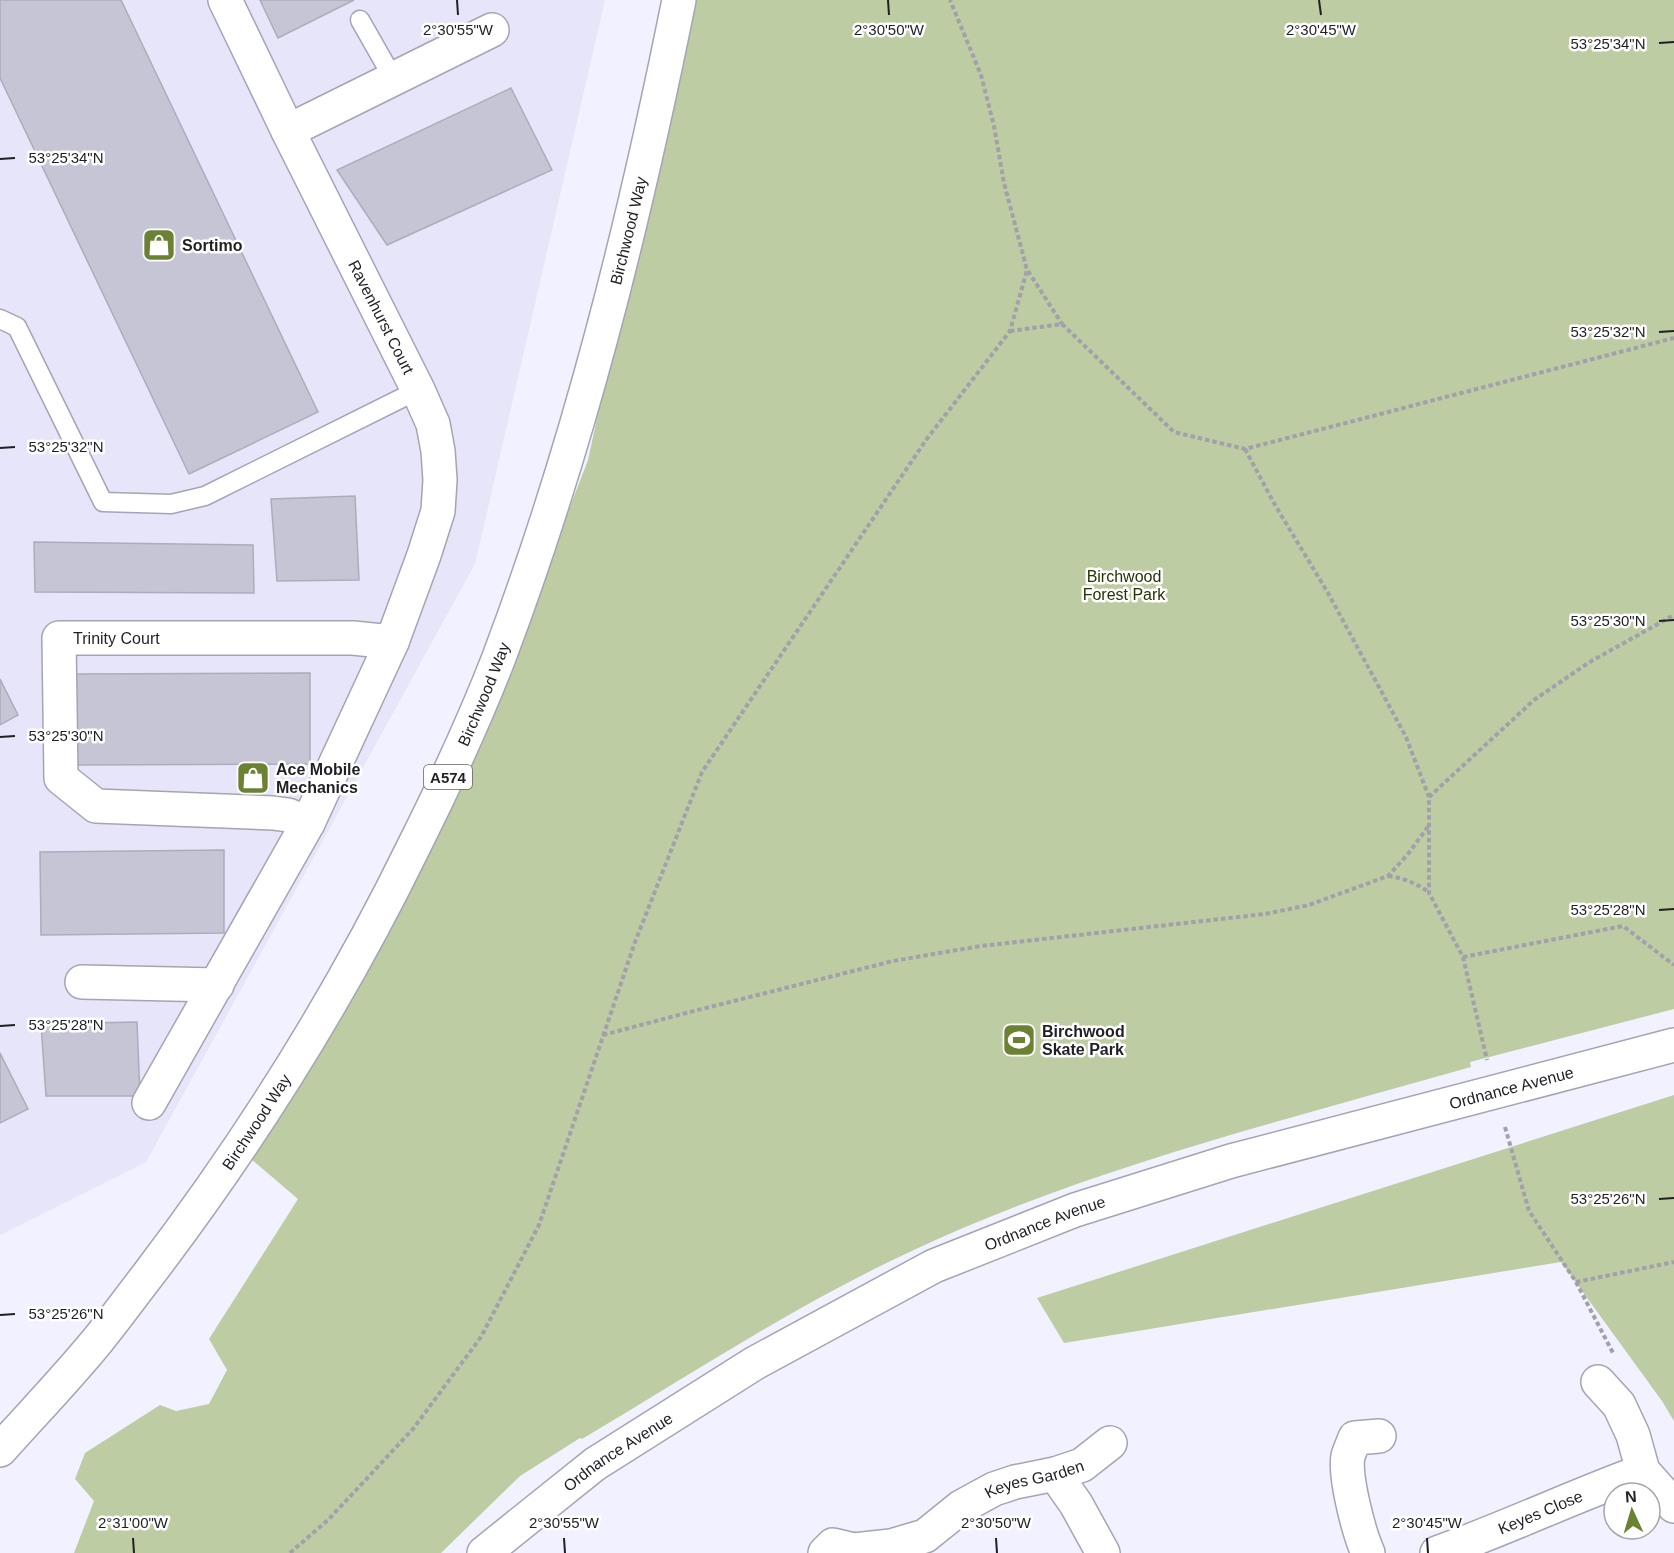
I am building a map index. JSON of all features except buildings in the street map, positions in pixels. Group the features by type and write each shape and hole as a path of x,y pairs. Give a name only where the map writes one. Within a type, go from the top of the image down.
{"street":[{"name":"Ravenhurst Court","path":"225,0 433,424 440,480 438,511 392,642"},
{"name":"Birchwood Way","path":"0,1449 98,1341 192,1217 249,1135 314,1032 379,918 446,782 497,662 561,480 600,349 636,200 679,0"},
{"path":"288,131 492,30"},
{"name":"Trinity Court","path":"308,822 273,813 96,806 61,778 59,638 353,638 392,642"},
{"path":"149,1103 308,822 392,642"},
{"path":"82,982 217,985"},
{"name":"Ordnance Avenue","path":"484,1553 595,1464 615,1451 754,1363 933,1266 1075,1210 1231,1161 1674,1046"},
{"path":"1598,1382 1619,1405 1633,1435 1643,1471 1674,1506"},
{"path":"1368,1553 1358,1524 1351,1491 1348,1457 1355,1438 1380,1436"},
{"name":"Keyes Garden","path":"825,1553 833,1545 854,1550 891,1546 925,1536 961,1507 994,1489 1082,1465 1110,1443"},
{"name":"Keyes Close","path":"1437,1553 1643,1471"},
{"path":"1055,1474 1076,1504 1102,1553"}],"lane":[{"path":"360,20 393,78"},
{"path":"0,319 17,327 103,502 171,504 205,496 418,390"}],"path":[{"path":"950,0 981,75 994,126 1004,183 1028,270 1062,324 1174,432 1245,449 1674,338"},
{"path":"290,1553 330,1519 413,1429 481,1336 539,1225 635,942 702,772 926,440 1010,331 1028,270"},
{"path":"1010,331 1062,324"},
{"path":"1245,449 1275,505 1328,593 1406,737 1429,797 1429,893"},
{"path":"1429,797 1534,700 1588,663 1674,615"},
{"path":"603,1035 893,962 981,946 1265,914 1309,905 1388,876 1430,824"},
{"path":"1388,876 1415,883 1429,893 1463,957 1488,1063"},
{"path":"1463,957 1623,926 1674,965"},
{"path":"1505,1127 1529,1211 1576,1282 1674,1262"}],"shaded area":[{"path":"0,0 605,0 475,564 146,1162 0,1235"}],"green space":[{"name":"Birchwood Forest Park","path":"688,0 1674,0 1674,1009 1470,1062 1471,1067 1260,1126 1120,1169 1051,1193 916,1249 788,1315 520,1476 441,1553 74,1553 94,1501 75,1479 85,1453 160,1405 176,1411 209,1404 227,1370 209,1339 298,1199 251,1159 495,701 588,460"},
{"path":"1674,1095 1674,1421 1662,1401 1561,1262 1064,1343 1037,1298"}],"place":[{"name":"Sortimo","path":"159,245"},
{"name":"Ace Mobile Mechanics","path":"253,778"},
{"name":"Birchwood Skate Park","path":"1019,1040"}]}
